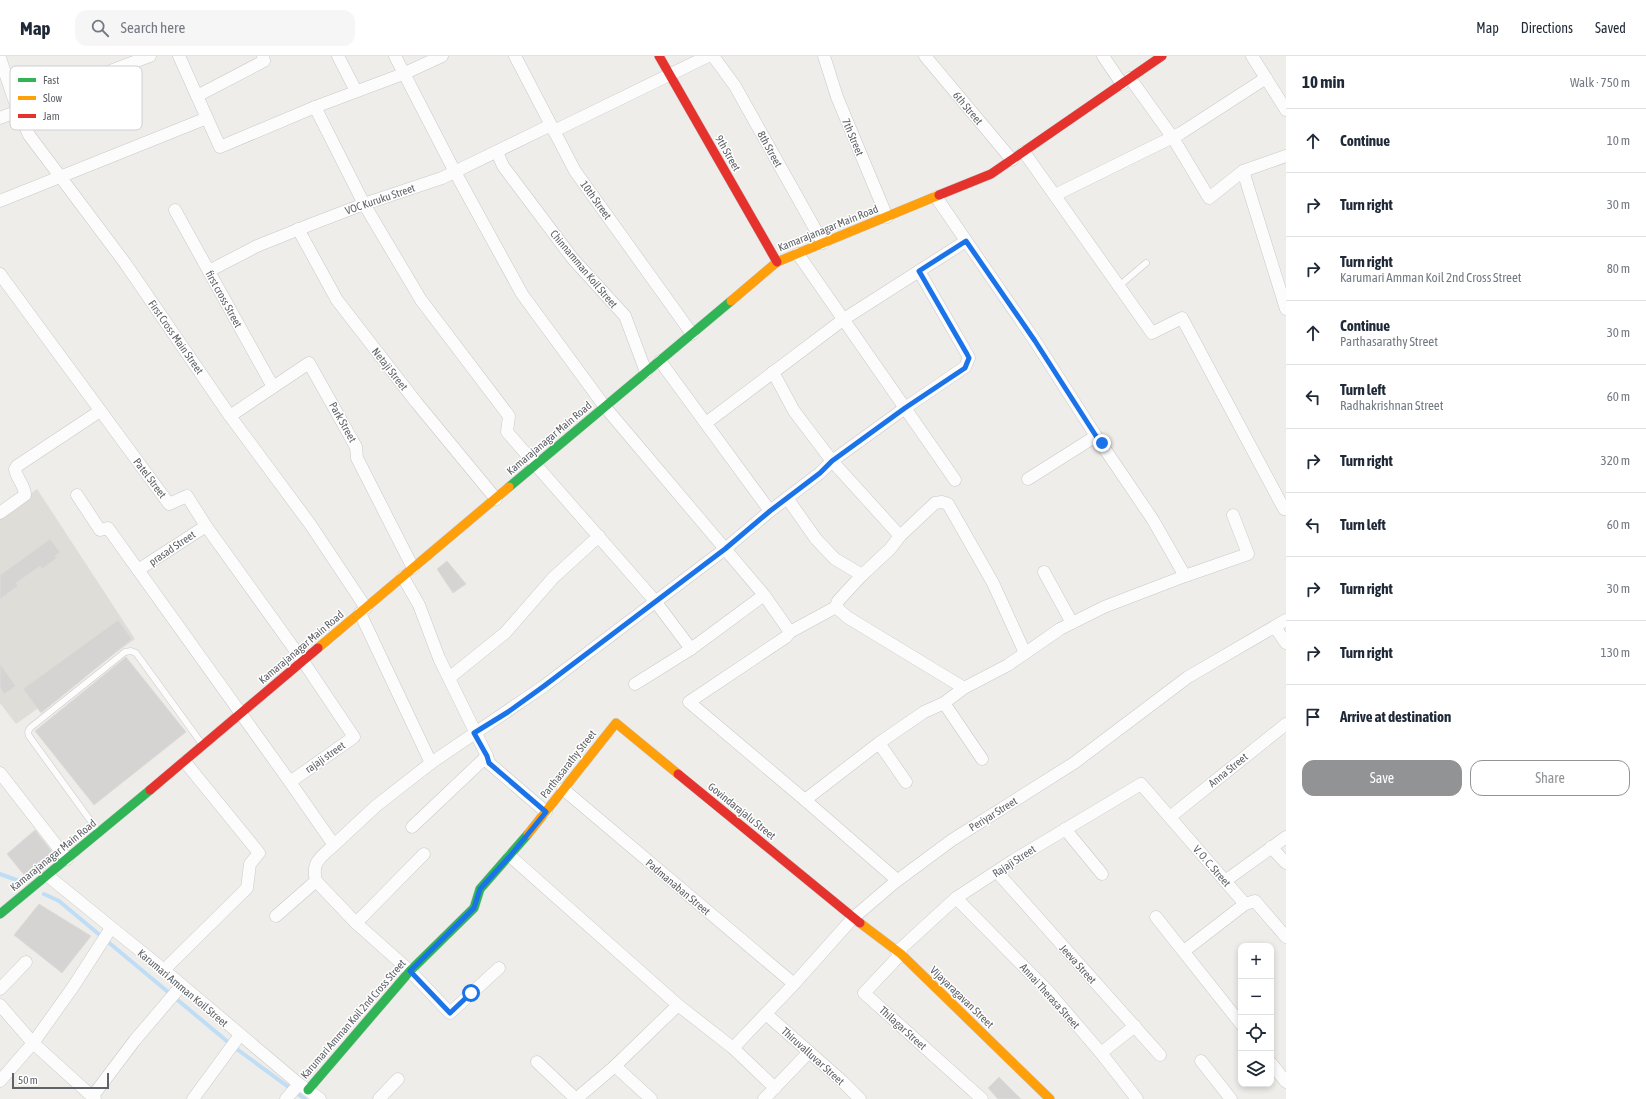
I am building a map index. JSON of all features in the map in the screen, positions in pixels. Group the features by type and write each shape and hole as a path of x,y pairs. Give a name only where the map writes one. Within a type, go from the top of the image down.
{"main road":[{"name":"9th Street","path":"659,56 777,262"},
{"name":"Kamarajanagar Main Road","path":"0,914 185,762 241,713 777,262 991,174 1162,56"},
{"name":"Parthasarathy Street","path":"510,856 616,723"},
{"name":"Govindarajalu Street","path":"616,723 853,918"},
{"name":"Karumari Amman Koil 2nd Cross Street","path":"303,1087 410,971 474,908 480,889 510,856"},
{"name":"Vijayaragavan Street","path":"853,918 899,953 1050,1099"}],"street":[{"path":"124,66 150,56"},
{"path":"178,56 220,147 315,107 403,74 442,56"},
{"path":"197,96 264,61 263,56"},
{"path":"338,56 356,91"},
{"path":"395,56 454,172 522,294 605,407 764,595 790,632"},
{"name":"10th Street","path":"515,56 575,171 692,334"},
{"name":"VOC Kuruku Street","path":"209,271 257,246 298,229 364,204 442,178 708,56"},
{"name":"8th Street","path":"713,56 735,86 823,243"},
{"name":"7th Street","path":"824,56 836,97 887,217"},
{"name":"6th Street","path":"925,56 1012,160"},
{"path":"1102,56 1126,81 1173,138 1209,198 1243,171 1286,156"},
{"path":"1252,56 1286,110"},
{"name":"First Cross Main Street","path":"0,58 10,87"},
{"path":"1055,195 1173,138 1266,78"},
{"path":"315,107 364,204 421,300 509,416 507,432 535,466 599,536 655,601 691,649"},
{"path":"0,118 10,114"},
{"path":"0,201 61,178 207,118"},
{"name":"First Cross Main Street","path":"27,130 125,263 230,416 310,524 363,610 431,763"},
{"name":"Chinnamman Koil Street","path":"497,152 503,166 573,259 625,316 646,372"},
{"path":"1024,152 1152,333 1182,318 1284,509 1286,508"},
{"path":"1243,171 1286,309"},
{"path":"936,197 1035,341 1096,436 1153,520 1185,576"},
{"name":"first cross Street","path":"175,210 273,387"},
{"name":"Netaji Street","path":"298,229 337,300 416,402 496,499"},
{"path":"706,423 844,319 966,241"},
{"path":"798,254 955,480"},
{"path":"499,968 450,1013 410,971 356,923 316,881 314,866 318,860 376,806 431,763 474,733 508,712 544,686 725,549 770,511 820,473 832,461 905,408 965,368 969,358 919,271"},
{"name":"Patel Street","path":"0,274 169,504 187,496 206,526 303,661"},
{"path":"660,361 770,511"},
{"name":"Park Street","path":"230,416 310,363 356,447 357,458 413,568"},
{"path":"773,372 794,411 832,461 900,536"},
{"path":"0,514 25,495 23,486 15,472 17,466 100,411"},
{"path":"1028,479 1096,436"},
{"path":"77,495 100,530 108,528 334,845"},
{"path":"788,498 816,539 835,559 862,575"},
{"path":"897,880 689,702 786,637 790,632 836,607 838,601 862,575 935,503 942,502 948,504 993,583 1025,653"},
{"path":"805,800 879,743 924,712 944,703 964,688 1008,665 1060,629 1104,607 1248,554 1233,515"},
{"name":"prasad Street","path":"138,570 206,526"},
{"path":"449,678 505,633 553,578 599,536"},
{"path":"1044,572 1072,623"},
{"path":"403,577 419,605 438,658 449,678 474,733 487,756 489,763 546,812"},
{"path":"635,684 691,649 764,595"},
{"path":"836,607 847,618 964,688"},
{"name":"Periyar Street","path":"733,1048 794,984 853,918 897,880 952,840 1074,763 1188,677 1286,620"},
{"path":"1275,627 1286,643"},
{"name":"rajaji street","path":"290,782 354,737 303,661"},
{"path":"944,703 982,759"},
{"name":"Anna Street","path":"1170,817 1286,724"},
{"path":"879,743 906,782"},
{"path":"412,827 487,756"},
{"path":"164,970 247,888 250,864 259,853 185,762"},
{"path":"0,773 67,859"},
{"name":"V. O. C. Street","path":"1141,784 1245,904"},
{"name":"Rajaji Street","path":"899,953 956,898 1014,860 1141,784"},
{"name":"Padmanaban Street","path":"563,789 794,984"},
{"path":"1065,829 1102,874"},
{"path":"1225,882 1286,837"},
{"path":"1271,847 1286,863"},
{"path":"356,923 424,854"},
{"path":"510,856 678,1005 733,1048 775,1088"},
{"name":"Jeeva Street","path":"996,872 1160,1055"},
{"name":"Karumari Amman Koil Street","path":"48,876 164,970 238,1038 320,1099"},
{"path":"276,916 316,881"},
{"name":"Annai Therasa Street","path":"956,898 1046,990 1102,1053 1137,1099"},
{"path":"1184,952 1245,904 1255,901 1286,937"},
{"path":"1156,917 1238,1020"},
{"path":"0,1080 33,1043 73,987 111,928"},
{"name":"Thilagar Street","path":"899,953 864,993 982,1099"},
{"path":"0,990 26,962"},
{"path":"0,1006 33,1043 94,1098 135,1040 181,986"},
{"path":"537,1062 576,1099 615,1066 678,1005"},
{"name":"Thiruvalluvar Street","path":"766,1014 842,1081 860,1099"},
{"path":"1102,1053 1135,1026"},
{"path":"193,1099 238,1038"},
{"path":"764,1099 809,1052"},
{"path":"1201,1061 1231,1099"},
{"path":"615,1066 651,1099"},
{"path":"1274,1067 1286,1082"},
{"path":"379,1099 398,1080"},
{"path":"288,1096 303,1087"}],"lane":[{"path":"1119,286 1146,263"},
{"path":"99,833 29,736 28,732 30,728 125,652 130,651 136,653 203,746"}],"shaded area":[{"path":"37,489 135,639 16,724 0,703 0,516"}],"building":[{"path":"50,539 60,552 55,556 57,558 42,569 40,566 16,583 18,586 0,599 0,575"},
{"path":"447,561 466,584 453,593 437,569"},
{"path":"118,620 132,639 41,713 23,689"},
{"path":"126,657 186,732 94,805 35,731"},
{"path":"0,664 16,686 4,694 0,688"},
{"path":"35,830 53,853 25,876 7,854"},
{"path":"39,904 91,936 62,973 14,935"},
{"path":"999,1077 1021,1099 998,1099 988,1088"}],"waterway":[{"path":"0,874 22,882"},
{"path":"44,894 59,901 234,1047 305,1099"}],"traffic: fast":[{"path":"509,487 731,301"},
{"path":"0,914 150,790"},
{"path":"308,1090 410,971 474,908 480,889 528,834"}],"traffic: slow":[{"path":"731,301 777,262 939,195"},
{"path":"318,648 509,487"},
{"path":"528,834 616,723 678,774"},
{"path":"860,923 901,954 1050,1099"}],"traffic: jam":[{"path":"659,56 777,262"},
{"path":"939,195 991,174 1162,56"},
{"path":"150,790 318,648"},
{"path":"678,774 860,923"}],"route":[{"path":"471,993 450,1013 410,971 474,908 480,889 510,856 546,812 489,763 487,756 474,733 508,712 544,686 655,601 673,589 725,549 804,484 820,473 832,461 905,408 965,368 969,358 919,271 966,241 1035,341 1102,443"}]}
